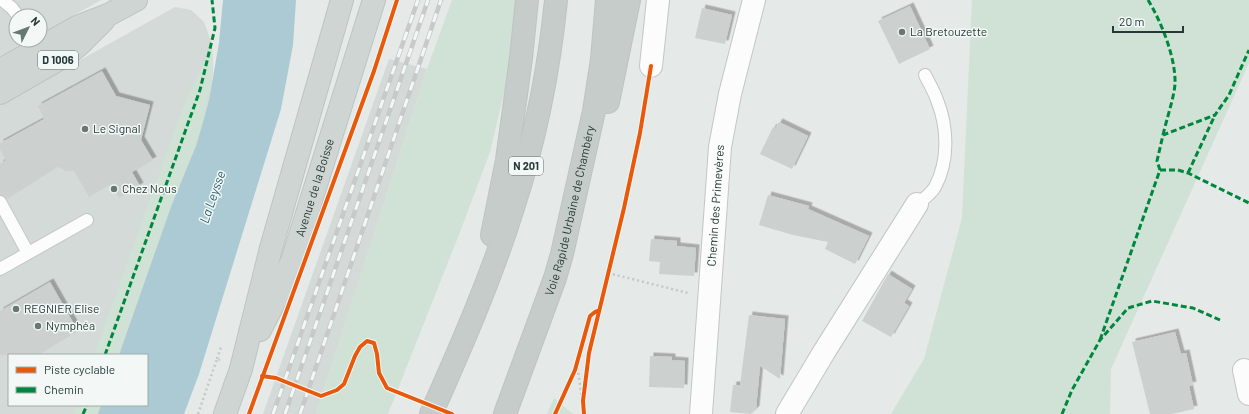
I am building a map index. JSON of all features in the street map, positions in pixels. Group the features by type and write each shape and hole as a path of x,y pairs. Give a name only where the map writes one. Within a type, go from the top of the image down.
{"highway":[{"path":"470,325 490,248 507,160 521,58 527,0"},
{"name":"N 201","path":"431,414 470,325 513,208 527,161 546,76 556,0"},
{"name":"Voie Rapide Urbaine de Chambéry","path":"505,414 562,254 594,111 602,59 607,0"},
{"path":"562,254 601,132 614,81 630,0"}],"main road":[{"name":"D 1006","path":"48,39 108,15 136,0"},
{"name":"Avenue de la Boisse","path":"225,414 241,369 271,248 342,0"},
{"name":"Avenue de la Boisse","path":"241,369 276,299 293,258 374,0"},
{"name":"D 1006","path":"0,93 68,54 80,44 108,15"},
{"name":"D 1006","path":"0,70 30,48"}],"street":[{"path":"651,66 658,0"},
{"name":"Chemin des Primevères","path":"701,414 720,147 730,94 754,0"},
{"path":"787,414 917,204"},
{"path":"1244,370 1249,394"}],"lane":[{"path":"2,0 12,8"},
{"path":"0,84 36,64 41,55 38,48"},
{"path":"917,204 935,188 946,147 944,125 938,100 925,75"},
{"path":"0,202 28,253"},
{"path":"0,269 88,220"}],"path":[{"path":"608,273 710,299"},
{"path":"555,414 577,362 590,316 598,311"},
{"path":"262,376 276,378 322,396 337,390 344,384 355,356 360,347 367,341 374,342 379,373 387,388"},
{"path":"577,362 584,414"}],"shaded area":[{"path":"0,0 101,0 48,30 48,8 8,8 8,48 14,48 0,56"},
{"path":"175,7 191,10 204,22 212,44 213,74 209,100 196,146 119,354 8,354 8,406 101,406 98,414 0,414 0,105"},
{"path":"389,59 427,69 316,414 263,414"}],"green space":[{"path":"452,0 516,0 514,39 505,88 490,152 388,414 316,414 427,69"},
{"path":"972,0 1249,0 1249,63 1111,369 1110,414 891,414 924,359 962,218"},
{"path":"212,44 213,74 203,122 196,146 171,207 119,354 94,354 183,107"},
{"path":"554,398 573,414 547,414"},
{"path":"76,406 101,406 98,414 73,414"}],"water":[{"name":"La Leysse","path":"223,0 296,0 293,45 281,109 199,374 184,414 98,414 101,406 148,406 148,354 119,354 171,207 196,146 209,100 219,43"}],"building":[{"name":"La Bretouzette","path":"910,6 930,49 899,64 878,21"},
{"path":"702,8 732,15 725,44 695,38"},
{"name":"Le Signal","path":"102,71 116,96 150,105 141,140 153,160 132,172 140,186 119,198 111,184 89,197 74,171 66,171 58,167 7,199 0,195 0,164 6,160 0,149 0,143 44,119 38,106"},
{"path":"779,122 808,136 792,169 760,154 773,127 775,129"},
{"path":"768,195 809,206 808,209 869,236 855,264 825,249 828,242 793,235 759,225"},
{"path":"651,239 677,241 677,246 696,248 694,276 659,274 660,262 649,261"},
{"path":"888,274 912,289 904,303 909,306 891,337 862,321"},
{"name":"Nymphéa","path":"50,282 78,331 40,354 0,355 0,311"},
{"path":"749,315 785,319 780,379 760,366 756,409 751,414 730,412 733,385 740,385"},
{"path":"1175,332 1181,354 1186,353 1193,385 1189,386 1194,409 1172,414 1150,414 1132,342"},
{"path":"650,356 672,357 672,360 685,361 684,388 649,387"}],"railway":[{"path":"273,414 418,0"},
{"path":"285,414 428,0"},
{"path":"300,414 441,0"}],"marked path":[{"path":"105,354 200,90 215,28 212,0"},
{"path":"1148,0 1163,29 1175,74 1172,103 1163,135"},
{"path":"1100,340 1160,170 1157,161 1163,135 1215,115 1229,95 1249,50"},
{"path":"1188,173 1215,115"},
{"path":"1160,170 1178,170 1188,173 1249,203"},
{"path":"1062,414 1072,390 1100,340 1128,308 1152,301 1193,308 1220,320"},
{"path":"83,414 87,406"}],"cycle path":[{"path":"249,414 374,71 397,0"},
{"path":"584,414 583,401 589,353 624,208 640,133 651,66"},
{"path":"555,414 575,370 590,316 598,311"},
{"path":"262,376 276,378 321,396 337,390 344,384 355,356 360,347 367,341 374,343 379,373 387,388 452,414"}],"place":[{"name":"La Bretouzette","path":"902,32"},
{"name":"Le Signal","path":"85,129"},
{"name":"Chez Nous","path":"114,189"},
{"name":"REGNIER Elise","path":"16,309"},
{"name":"Nymphéa","path":"38,326"}]}
